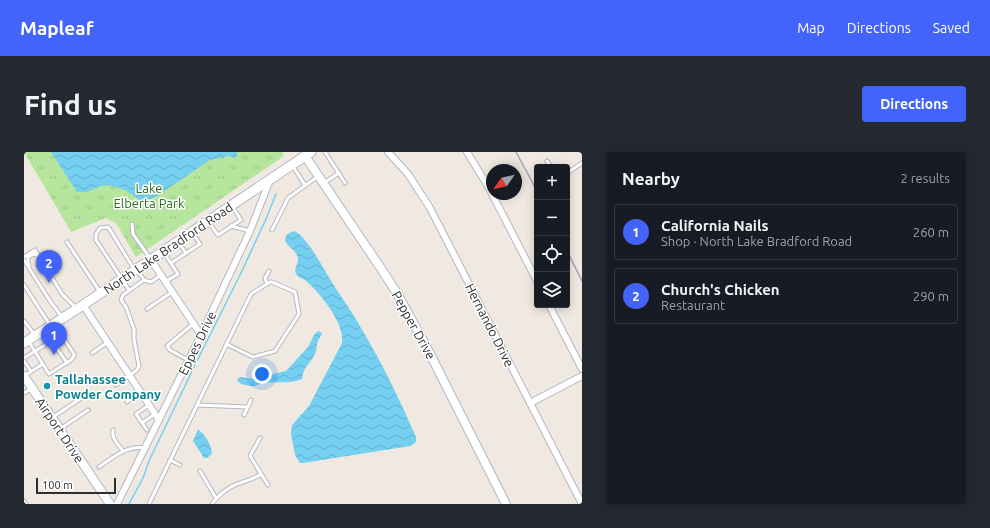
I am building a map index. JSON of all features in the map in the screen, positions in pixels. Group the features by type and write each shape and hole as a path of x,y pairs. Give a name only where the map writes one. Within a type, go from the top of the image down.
{"main road":[{"name":"North Lake Bradford Road","path":"30,339 100,294 308,154"}],"street":[{"name":"Hernando Drive","path":"388,152 408,174 430,208 582,504"},
{"path":"467,152 486,184"},
{"name":"Pepper Drive","path":"308,154 319,176 382,270 400,300 427,348 506,504"},
{"name":"Eppes Drive","path":"117,504 146,448 250,231 270,179"},
{"path":"495,200 534,275"},
{"path":"150,260 201,335"},
{"path":"80,307 108,342 159,420"},
{"path":"551,308 582,369"},
{"name":"Airport Drive","path":"26,374 32,388 110,504"},
{"path":"530,402 582,376"}],"lane":[{"path":"325,152 346,183"},
{"path":"570,171 582,163"},
{"path":"292,165 305,185"},
{"path":"324,183 339,173"},
{"path":"272,230 288,198 319,176"},
{"path":"208,221 218,235 241,220 232,205"},
{"path":"132,224 133,234 150,260"},
{"path":"232,226 250,231"},
{"path":"129,290 96,240 96,234 100,228 108,227 144,280 151,282 161,275"},
{"path":"171,263 200,244 192,232"},
{"path":"178,241 186,253"},
{"path":"67,242 100,294"},
{"path":"24,257 36,250 62,294 80,307"},
{"path":"163,252 178,274 165,282"},
{"path":"39,256 34,254 30,255 28,257 28,262 48,297"},
{"path":"24,260 63,318"},
{"path":"266,284 265,278 269,271"},
{"path":"116,385 137,370 139,366 134,339 134,329 126,307 121,300 122,295 144,280"},
{"path":"148,504 226,344 251,294 266,284 272,282 295,292 299,314 275,351 253,357 226,344"},
{"path":"24,285 74,354 73,358 50,374 35,352 24,321"},
{"path":"147,309 172,292"},
{"path":"188,360 170,350 167,346 193,324"},
{"path":"42,364 26,374 24,360 61,335"},
{"path":"30,339 48,344"},
{"path":"52,341 67,363"},
{"path":"92,353 108,342"},
{"path":"24,393 32,388"},
{"path":"127,402 141,392"},
{"path":"52,417 80,399"},
{"path":"244,415 251,400"},
{"path":"147,430 136,414 149,405"},
{"path":"196,406 248,407"},
{"path":"60,429 88,410"},
{"path":"142,423 155,414"},
{"path":"113,430 113,437 123,451"},
{"path":"260,438 250,456 268,485"},
{"path":"99,467 123,451 136,447 146,448"},
{"path":"170,460 180,465"},
{"path":"200,471 216,498"},
{"path":"212,504 216,498 240,483 252,480 261,474"}],"green space":[{"name":"Lake Elberta Park","path":"24,152 282,152 284,156 136,257 116,223 106,218 71,232"}],"water":[{"path":"51,152 237,152 237,156 234,158 228,156 210,160 157,196 143,202 125,190 109,185 101,186 86,192 77,192"},
{"path":"294,231 304,239 314,252 354,316 376,355 397,395 416,437 416,442 410,446 303,463 300,463 295,455 291,434 292,425 309,406 342,343 342,335 336,318 324,300 305,280 299,277 295,271 298,258 296,253 285,241 287,235"},
{"path":"318,331 322,333 316,351 305,368 302,379 298,381 270,382 252,386 242,384 237,380 240,377 253,379 286,371 308,347 314,335"},
{"path":"198,429 206,437 211,447 212,454 207,458 204,458 193,441"}],"waterway":[{"path":"129,504 143,478 149,461 241,273 276,194"}],"railway":[{"path":"516,152 534,185"},
{"path":"570,257 582,281"}],"place":[{"name":"Church's Chicken","path":"49,283"},
{"name":"California Nails","path":"54,355"},
{"name":"Tallahassee Powder Company","path":"47,386"}]}
